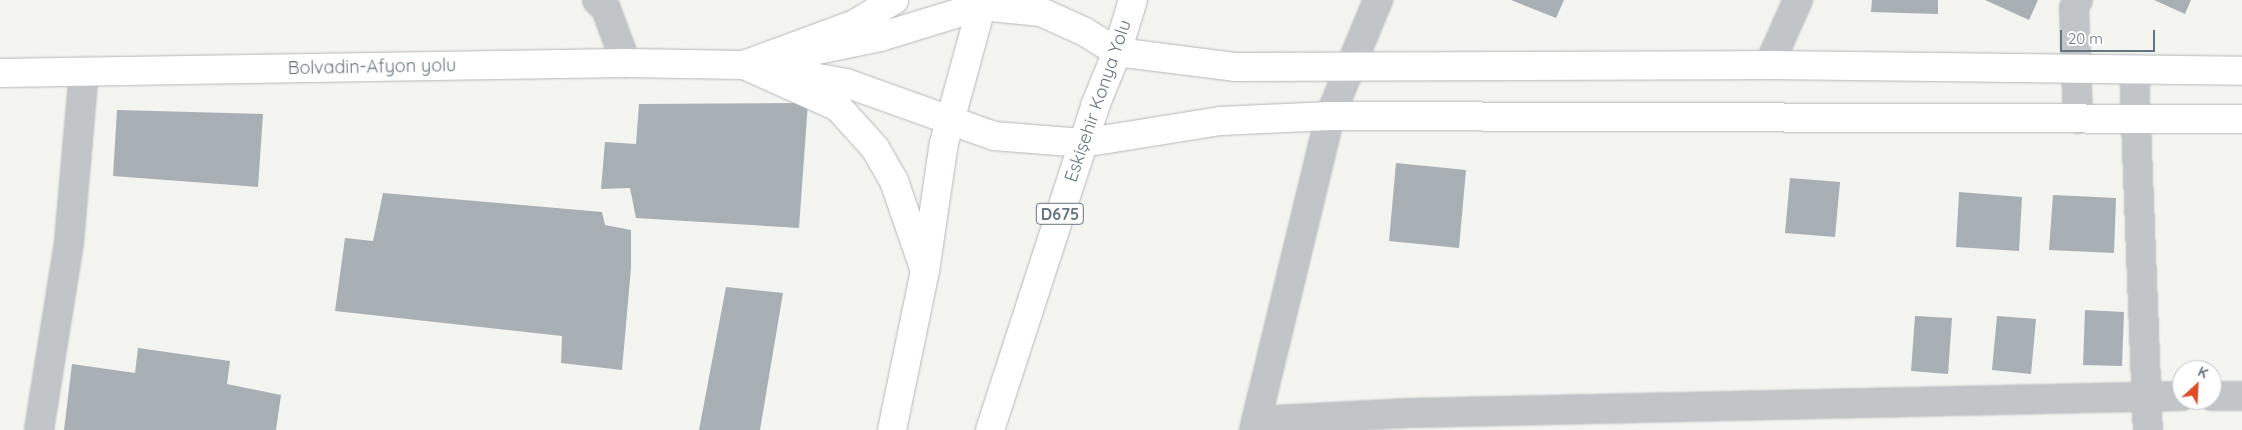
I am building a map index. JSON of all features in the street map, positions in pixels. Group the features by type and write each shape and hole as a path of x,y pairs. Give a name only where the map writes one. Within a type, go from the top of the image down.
{"main road":[{"path":"744,65 855,24 894,0"},
{"name":"Eskişehir Konya Yolu","path":"990,430 1083,143 1117,52 1133,0"},
{"path":"744,65 880,37 982,3 1041,12 1085,32 1117,52 1236,67 1350,69 1769,65 2242,71"},
{"path":"892,430 925,271 950,121 982,3"},
{"name":"Bolvadin-Afyon yolu","path":"0,73 626,63 744,65"},
{"path":"744,65 846,83 994,136 1083,143 1220,121 1330,116 2242,119"},
{"path":"744,65 838,107 874,148 894,181 925,271"}],"street":[{"path":"597,0 606,9 626,63"},
{"path":"1378,0 1330,116 1255,426 2172,396"},
{"path":"1769,65 1798,0"},
{"path":"2078,0 2074,8 2078,119"},
{"path":"2134,71 2148,430"},
{"path":"39,430 69,242 84,72"},
{"path":"2222,396 2242,396"}],"building":[{"path":"1511,0 1564,0 1556,18"},
{"path":"1872,0 1938,0 1938,14 1871,12"},
{"path":"1985,0 2038,0 2029,20"},
{"path":"2154,0 2191,0 2185,14"},
{"path":"808,103 799,228 636,218 630,188 601,189 605,142 636,144 639,104"},
{"path":"117,110 263,114 258,187 113,176"},
{"path":"1396,163 1466,170 1459,248 1389,241"},
{"path":"1790,178 1840,182 1835,237 1785,233"},
{"path":"1959,192 2022,197 2019,251 1956,247"},
{"path":"383,193 602,212 605,225 631,230 631,268 622,370 561,363 562,336 335,311 345,238 373,241"},
{"path":"2053,195 2116,198 2114,253 2049,250"},
{"path":"726,287 783,293 760,430 699,430"},
{"path":"2085,310 2124,312 2122,366 2083,365"},
{"path":"1915,316 1952,318 1948,374 1911,371"},
{"path":"1997,316 2036,319 2031,374 1992,370"},
{"path":"138,348 230,361 227,384 281,395 276,430 64,430 72,364 135,373"}]}
